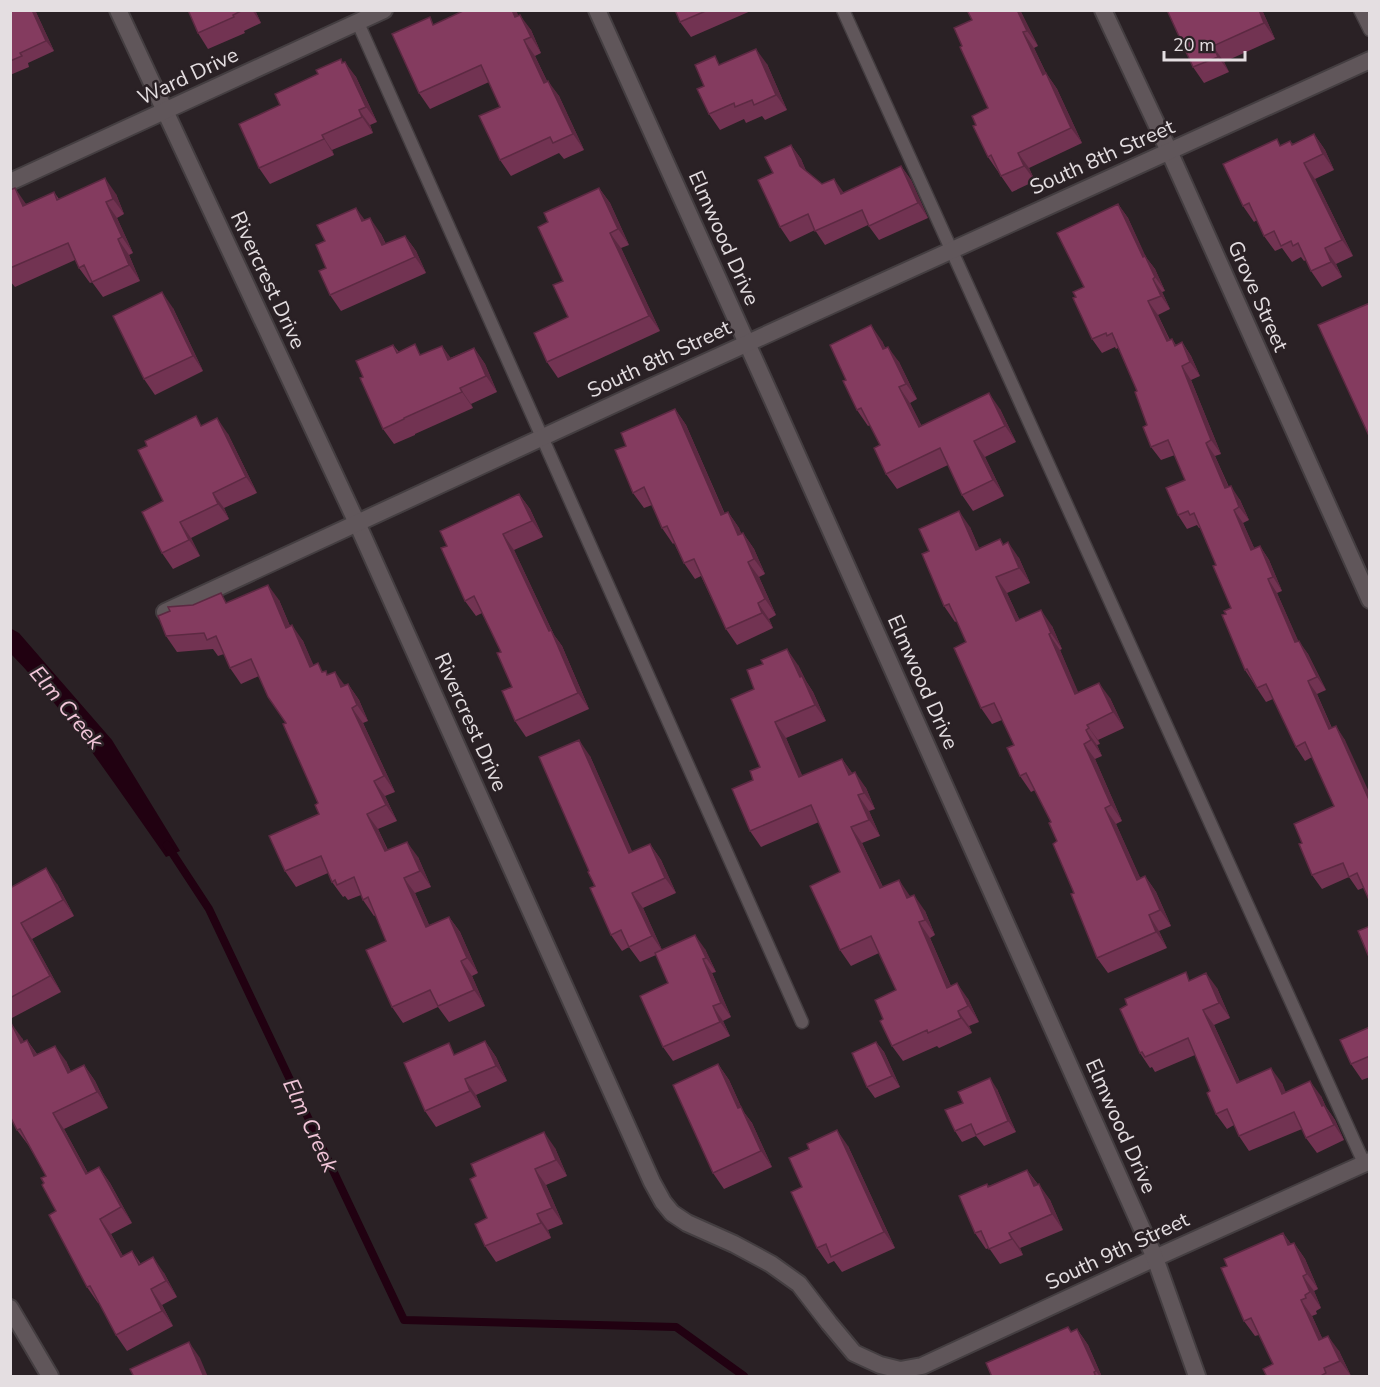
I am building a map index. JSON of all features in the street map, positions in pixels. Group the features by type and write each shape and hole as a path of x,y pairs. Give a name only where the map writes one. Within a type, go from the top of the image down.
{"street":[{"name":"Rivercrest Drive","path":"118,10 357,523 652,1182 663,1202 672,1213 687,1223 771,1264 799,1284 854,1353 880,1365"},
{"name":"Ward Drive","path":"10,182 384,10"},
{"name":"Elmwood Drive","path":"597,10 1155,1258 1197,1377"},
{"name":"Grove Street","path":"1103,10 1370,600"},
{"name":"South 8th Street","path":"165,612 1370,60"},
{"name":"South 9th Street","path":"880,1365 900,1370 922,1366 1367,1162"},
{"path":"10,1308 50,1377"}],"lane":[{"path":"843,10 1367,1162"},
{"path":"1360,10 1370,30"},
{"path":"358,23 802,1022"}],"water":[{"path":"10,628 19,633 112,740 180,851 166,857 73,727 33,677 11,654"}],"building":[{"path":"10,10 32,10 46,41 20,53 22,56 10,61"},
{"path":"188,10 243,10 233,15 234,17 198,33"},
{"path":"465,10 512,10 515,17 520,15 531,37 524,40 544,83 548,81 573,134 553,143 550,137 500,160 479,116 500,107 481,65 419,93 392,34 430,17 433,25"},
{"path":"675,10 708,10 680,22"},
{"path":"967,10 1017,10 1027,31 1023,32 1043,75 1046,73 1071,128 1018,153 1024,166 1001,176 991,155 988,157 973,126 976,125 972,116 988,108 960,47 962,46 954,28 972,20"},
{"path":"1167,10 1259,10 1264,23 1213,46 1218,57 1193,67"},
{"path":"756,49 776,95 754,105 752,100 735,107 734,103 709,114 697,89 704,86 695,65 715,56 719,65"},
{"path":"341,59 342,63 345,62 366,107 359,110 362,117 322,135 324,139 259,168 239,124 280,105 275,94 318,74 316,70"},
{"path":"1314,134 1323,154 1304,163 1342,240 1325,248 1331,262 1311,271 1298,243 1293,246 1291,241 1281,246 1274,231 1264,236 1249,203 1243,206 1223,164 1277,139 1280,146 1290,141 1292,145"},
{"path":"791,145 800,166 822,184 834,179 841,194 901,166 918,203 869,226 862,210 815,231 808,214 780,227 758,180 773,173 765,157"},
{"path":"105,178 113,199 106,202 122,237 118,239 129,265 92,282 84,265 79,268 68,243 10,268 10,190 15,188 23,206 54,192 57,200"},
{"path":"599,188 618,229 610,233 649,316 547,362 534,333 568,317 553,285 563,281 538,227 548,222 544,213"},
{"path":"1118,204 1155,277 1153,279 1161,296 1148,301 1167,341 1172,339 1175,346 1182,342 1190,362 1182,366 1211,440 1206,443 1225,488 1231,486 1239,507 1234,510 1251,550 1260,546 1273,577 1268,579 1295,642 1299,641 1317,677 1308,681 1329,729 1336,726 1370,802 1370,902 1357,873 1349,877 1343,863 1312,875 1299,844 1302,843 1294,824 1334,806 1305,742 1296,747 1266,684 1257,688 1247,669 1245,670 1222,615 1226,614 1224,611 1231,608 1194,513 1190,515 1188,511 1178,515 1166,488 1185,480 1168,440 1151,447 1143,427 1147,425 1135,392 1137,391 1112,333 1092,339 1073,298 1076,297 1073,292 1084,287 1057,233"},
{"path":"356,208 362,221 370,218 382,245 405,236 415,257 330,295 319,271 326,268 316,245 325,241 317,225"},
{"path":"162,292 193,356 144,379 113,316"},
{"path":"1370,303 1370,438 1318,325"},
{"path":"871,325 883,349 888,347 906,384 899,387 919,427 989,393 1005,426 974,441 993,480 962,495 940,448 886,474 874,448 880,445 861,408 857,410 843,381 846,380 830,345"},
{"path":"415,344 420,355 442,346 448,360 474,348 486,376 460,388 462,392 383,429 360,378 363,377 356,361 393,345 397,353"},
{"path":"675,409 721,515 728,512 738,535 743,533 754,559 748,562 765,599 758,603 762,613 726,629 694,559 684,563 667,526 662,528 644,487 633,493 615,450 626,446 621,433"},
{"path":"196,416 201,426 217,418 246,477 213,493 218,504 180,522 189,540 162,553 142,512 163,501 138,450 147,446 145,441"},
{"path":"519,494 532,521 503,534 549,631 551,630 578,693 515,721 502,691 512,687 497,653 501,652 474,596 465,601 441,548 447,546 440,531"},
{"path":"959,511 976,550 1000,539 1003,545 1008,542 1019,568 996,577 1016,621 1041,610 1075,694 1099,683 1113,712 1087,725 1089,728 1086,730 1091,740 1084,744 1111,805 1105,808 1137,880 1145,876 1160,910 1149,915 1156,932 1097,958 1071,894 1074,893 1053,844 1057,841 1049,823 1051,822 1026,773 1020,776 1007,748 1014,745 994,703 981,708 954,648 966,642 949,604 944,606 922,554 929,551 919,529"},
{"path":"268,585 286,628 292,625 310,667 318,663 322,672 326,671 327,675 335,672 341,687 348,684 357,705 352,708 384,776 374,781 386,805 367,814 385,851 407,842 420,871 404,878 426,927 449,917 467,958 461,961 474,990 438,1006 430,990 392,1007 366,950 386,941 368,897 363,900 354,877 337,885 335,880 332,882 321,856 285,871 269,836 319,814 315,805 318,803 283,724 286,723 268,697 251,659 230,668 216,636 207,640 204,633 166,636 158,616 170,611 168,607 193,605 221,593 226,603"},
{"path":"787,649 815,705 775,722 799,777 842,759 849,775 855,772 864,793 858,795 869,820 851,827 880,888 899,880 907,898 914,895 925,920 919,922 947,988 957,983 968,1006 958,1011 961,1018 892,1046 880,1021 883,1019 875,1000 896,990 871,936 840,950 810,886 840,872 811,805 750,831 732,789 753,780 750,771 760,767 731,699 754,689 747,670 763,664 761,660"},
{"path":"579,740 629,853 650,844 665,878 632,893 652,936 629,947 621,930 611,935 590,888 595,886 589,871 539,757"},
{"path":"46,868 63,900 21,923 50,976 10,998 10,888"},
{"path":"1370,926 1370,955 1368,955 1358,931"},
{"path":"695,935 706,958 703,959 721,1003 713,1006 720,1022 663,1047 640,996 668,983 655,953"},
{"path":"1186,972 1189,981 1206,973 1219,1003 1203,1010 1237,1083 1271,1068 1282,1094 1310,1081 1334,1125 1306,1138 1294,1112 1239,1136 1227,1109 1216,1114 1207,1093 1210,1091 1188,1038 1145,1057 1142,1052 1140,1053 1120,1009 1127,1005 1125,999"},
{"path":"10,1023 21,1043 27,1040 34,1056 55,1046 68,1073 84,1065 97,1092 53,1113 86,1174 99,1167 121,1207 100,1219 121,1257 132,1251 139,1265 153,1257 166,1281 151,1289 162,1311 116,1335 90,1286 87,1287 49,1215 56,1211 42,1185 44,1183 41,1178 46,1176 20,1129 17,1130 10,1116"},
{"path":"1370,1027 1370,1056 1351,1064 1340,1040"},
{"path":"485,1041 496,1066 465,1079 470,1091 425,1111 404,1063 449,1043 454,1055"},
{"path":"876,1042 892,1076 867,1087 852,1053"},
{"path":"718,1064 761,1151 713,1173 673,1085"},
{"path":"990,1078 1008,1121 976,1135 971,1124 955,1131 945,1110 963,1103 958,1092"},
{"path":"837,1130 884,1232 831,1257 826,1244 817,1248 791,1192 802,1187 789,1158 809,1149 807,1144"},
{"path":"544,1132 556,1160 535,1169 552,1208 537,1214 541,1223 485,1246 475,1224 487,1218 470,1179 476,1176 471,1164"},
{"path":"1027,1170 1034,1186 1039,1184 1052,1214 1009,1233 1012,1239 989,1249 981,1231 975,1233 959,1196 987,1184 988,1187"},
{"path":"1283,1233 1288,1245 1294,1243 1307,1274 1303,1276 1310,1292 1305,1295 1306,1298 1301,1300 1319,1340 1328,1336 1340,1361 1324,1368 1326,1373 1319,1377 1267,1377 1263,1369 1273,1364 1251,1318 1244,1321 1221,1268 1227,1266 1224,1259"},
{"path":"1068,1327 1071,1332 1077,1329 1096,1371 1094,1372 1096,1377 992,1377 986,1363"},
{"path":"189,1342 204,1377 134,1377 130,1369"}],"waterway":[{"name":"Elm Creek","path":"167,845 209,909 404,1320 676,1327 744,1376"}]}
